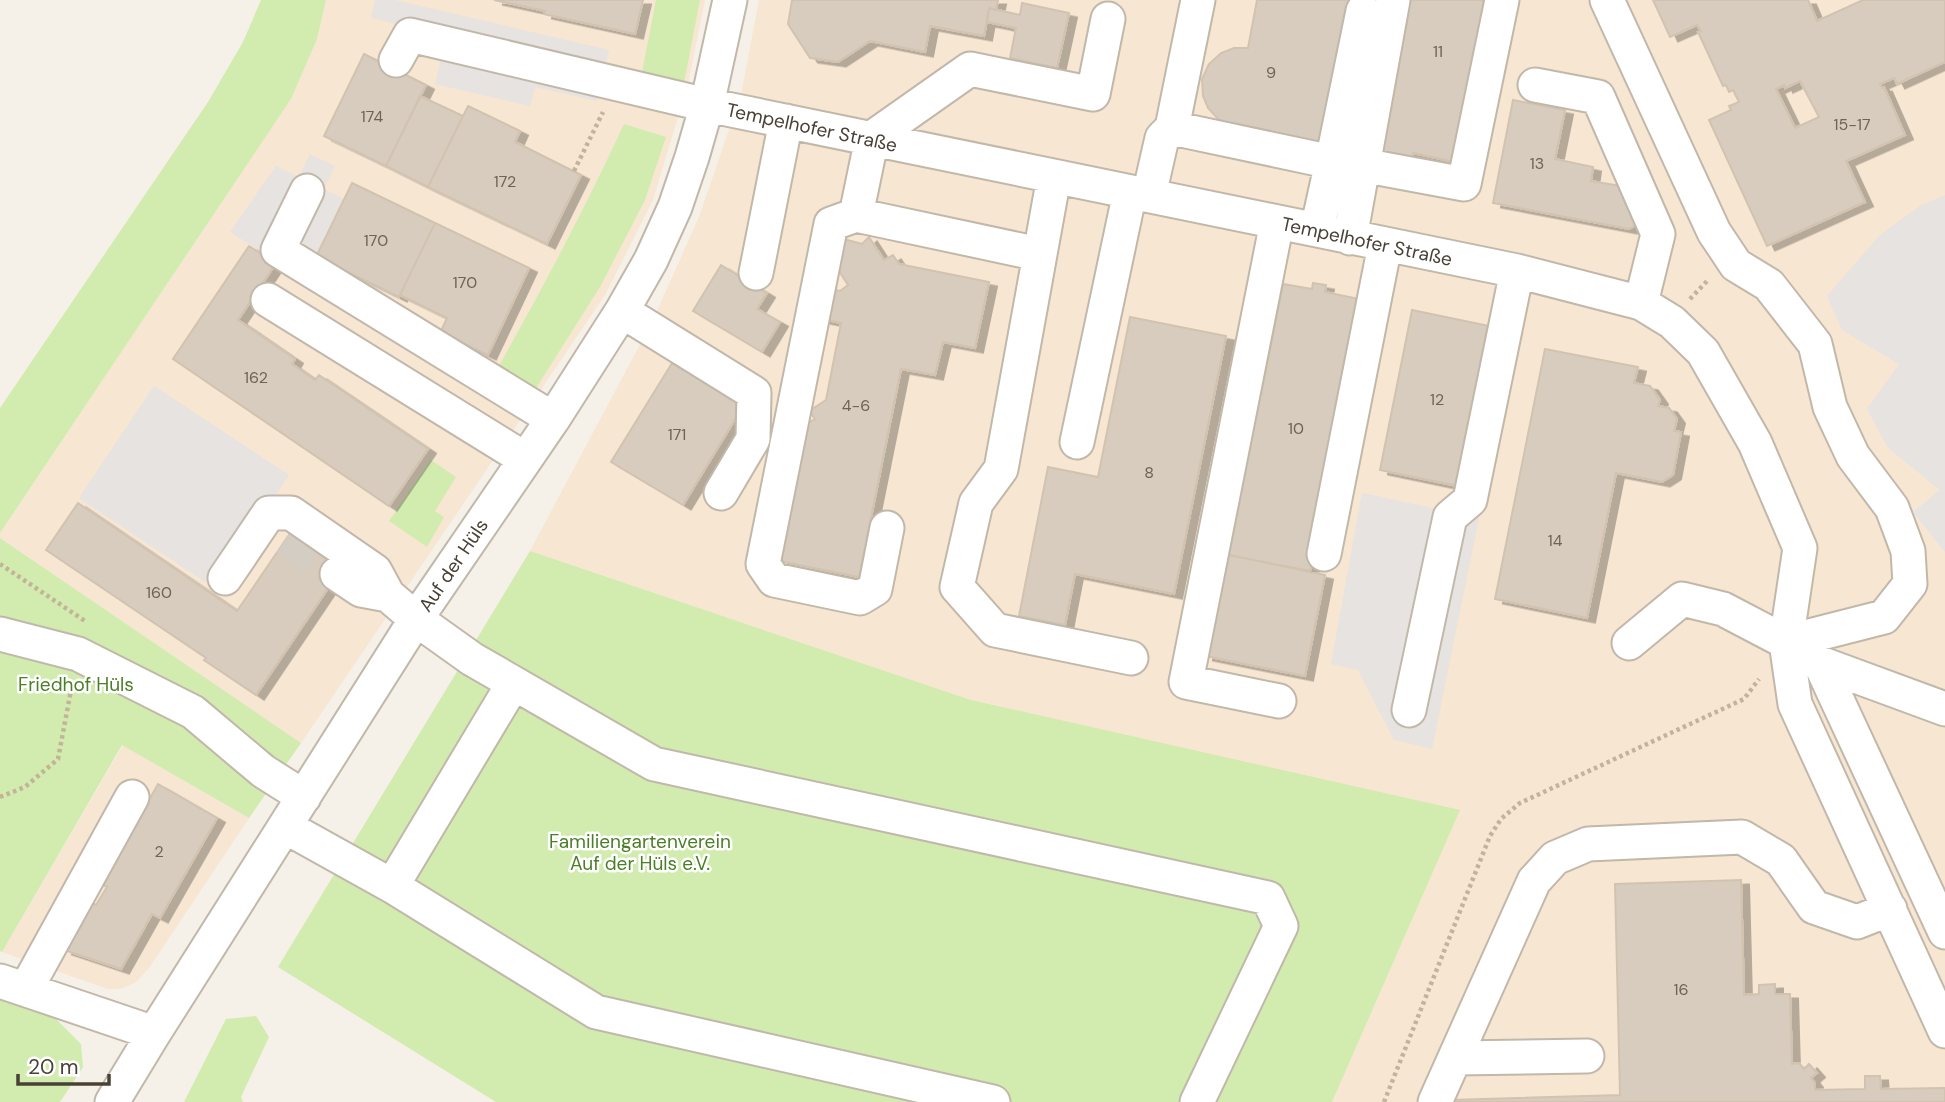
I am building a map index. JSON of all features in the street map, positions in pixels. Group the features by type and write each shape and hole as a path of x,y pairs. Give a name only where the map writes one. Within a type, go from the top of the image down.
{"street":[{"name":"Auf der Hüls","path":"112,1102 416,619 553,419 651,260 675,207 692,157 707,105 730,0"},
{"path":"1077,442 1139,193 1161,138 1172,128 1198,0"},
{"path":"1172,128 1347,164 1464,184 1502,0"},
{"path":"1607,0 1714,232 1736,265 1769,285 1815,344 1830,407 1853,456 1892,508 1908,551 1910,584 1885,617 1786,642"},
{"path":"1350,238 1347,164 1378,5"},
{"path":"856,215 872,138 970,69 1093,94 1108,19"},
{"name":"Tempelhofer Straße","path":"396,60 410,35 707,105 1517,271 1641,303 1672,322 1703,352 1755,443 1800,548 1786,642 1795,704 1945,1031"},
{"path":"1535,85 1598,97 1658,234 1641,303"},
{"path":"756,273 786,121"},
{"path":"1317,230 1347,164"},
{"path":"1054,177 1001,469 976,503 957,587 995,630 1131,658"},
{"path":"307,191 278,250 553,419"},
{"path":"887,528 876,590 860,598 774,580 763,564 831,224 856,215 1039,254"},
{"path":"1278,222 1186,682 1279,701"},
{"path":"1324,554 1385,245"},
{"path":"1409,710 1450,517 1469,500 1517,271"},
{"path":"268,300 524,459"},
{"path":"622,311 754,393 753,439 721,493"},
{"path":"225,578 291,513 375,571 388,596 472,659 654,764 1268,898 1281,926 1197,1102"},
{"path":"337,574 361,590 388,596"},
{"path":"1629,643 1682,599 1723,609 1820,663 1945,709"},
{"path":"0,634 78,654 194,712 263,771 304,797"},
{"path":"1820,663 1945,932"},
{"path":"393,886 513,684"},
{"path":"132,797 13,985 154,1033"},
{"path":"286,827 393,886 596,1012 993,1102"},
{"path":"1435,1102 1534,881 1555,858 1588,844 1742,837 1781,860 1814,907 1857,922 1890,909"},
{"path":"1455,1058 1587,1056"}],"path":[{"path":"574,171 617,84"},
{"path":"0,797 25,788 58,759 78,654"}],"shaded area":[{"path":"326,0 705,0 688,84 653,200 605,295 301,743 0,538 0,533 291,99 317,39"},
{"path":"375,0 395,0 609,50 597,101 535,87 530,106 435,84 446,36 371,18"},
{"path":"759,0 1945,0 1945,1102 1332,1102 1459,811 971,700 530,551 653,320 699,217 741,95"},
{"path":"310,154 335,166 324,189 344,199 305,278 230,232 276,166 299,177"},
{"path":"1945,195 1945,552 1913,512 1940,490 1888,448 1867,409 1899,364 1842,330 1827,296 1880,235 1920,206"},
{"path":"154,386 289,475 258,522 249,516 205,582 79,498"},
{"path":"1362,493 1479,518 1432,749 1394,740 1358,670 1331,664"},
{"path":"123,745 249,818 149,968 135,983 120,989 108,989 2,952"}],"green space":[{"path":"261,0 326,0 317,39 291,99 0,533 0,408 208,102 243,42"},
{"path":"656,0 700,0 684,83 642,72"},
{"path":"624,124 666,137 645,200 600,287 531,396 495,373 562,250"},
{"path":"431,460 456,477 435,511 444,517 427,547 389,521"},
{"name":"Friedhof Hüls","path":"0,538 301,743 249,818 122,745 2,952 0,951"},
{"name":"Familiengartenverein Auf der Hüls e.V.","path":"530,551 971,700 1460,810 1332,1102 496,1102 278,967"},
{"path":"0,994 50,1013 81,1044 83,1067 60,1102 0,1102"},
{"path":"256,1016 269,1037 241,1097 243,1102 184,1102 226,1019"}],"building":[{"path":"494,0 643,0 635,34"},
{"path":"792,0 998,0 996,10 989,8 984,36 930,26 925,52 870,41 838,62 810,58 788,24"},
{"path":"1257,0 1351,0 1323,144 1231,126 1219,120 1208,108 1203,96 1202,79 1209,64 1221,53 1234,48 1248,48"},
{"path":"1404,0 1491,0 1459,163 1413,153 1412,160 1378,153"},
{"path":"1653,0 1808,0 1817,21 1863,0 1945,0 1945,62 1897,84 1894,78 1880,84 1884,87 1905,135 1846,161 1865,202 1767,246 1709,120 1731,110 1729,106 1739,102 1733,90 1729,92 1726,85 1723,86 1697,25 1670,37","holes":["1800,81 1819,117 1795,128 1776,89"]},
{"path":"1022,3 1069,13 1057,68 1010,58 1016,28 987,22 989,8 1020,15"},
{"path":"364,54 426,85 386,166 324,136"},
{"path":"420,96 463,116 428,187 386,166"},
{"path":"1513,100 1565,110 1555,159 1593,167 1591,181 1626,187 1637,224 1629,229 1493,203"},
{"path":"468,106 520,131 515,142 581,175 547,244 428,187"},
{"path":"352,183 435,223 399,297 316,257"},
{"path":"435,223 529,268 488,355 440,333 447,318 400,295"},
{"path":"869,237 884,260 893,255 899,264 989,282 975,348 943,342 935,375 901,369 859,577 779,561 806,424 815,419 809,411 826,400 841,323 817,318 823,287 840,291 848,285 833,262 841,258 844,239 862,244"},
{"path":"249,246 276,263 238,320 295,359 292,364 315,380 319,375 428,449 389,506 173,359"},
{"path":"721,265 767,293 757,309 780,322 762,352 693,311"},
{"path":"1313,283 1326,285 1325,292 1364,300 1310,571 1228,555 1283,284 1312,289"},
{"path":"1412,310 1494,327 1462,487 1380,470"},
{"path":"1130,317 1226,336 1174,594 1075,574 1065,625 1019,616 1048,467 1098,477"},
{"path":"1545,349 1638,367 1634,383 1650,386 1660,400 1658,406 1669,408 1677,419 1674,431 1681,432 1673,475 1662,482 1616,473 1587,618 1495,599"},
{"path":"672,363 743,406 683,505 611,462"},
{"path":"78,503 237,611 295,526 347,560 256,695 46,550"},
{"path":"1225,554 1325,575 1305,676 1205,656"},
{"path":"158,784 217,818 160,918 152,914 121,969 64,950 91,902 96,905 107,887 101,884"},
{"path":"1741,880 1744,995 1759,994 1759,985 1775,984 1775,994 1790,994 1792,1064 1799,1063 1804,1069 1809,1064 1817,1073 1811,1078 1815,1083 1815,1090 1865,1089 1865,1076 1880,1076 1881,1089 1945,1088 1945,1102 1451,1102 1620,1095 1615,884"}],"tunnel":[{"path":"286,539 337,574"}]}
